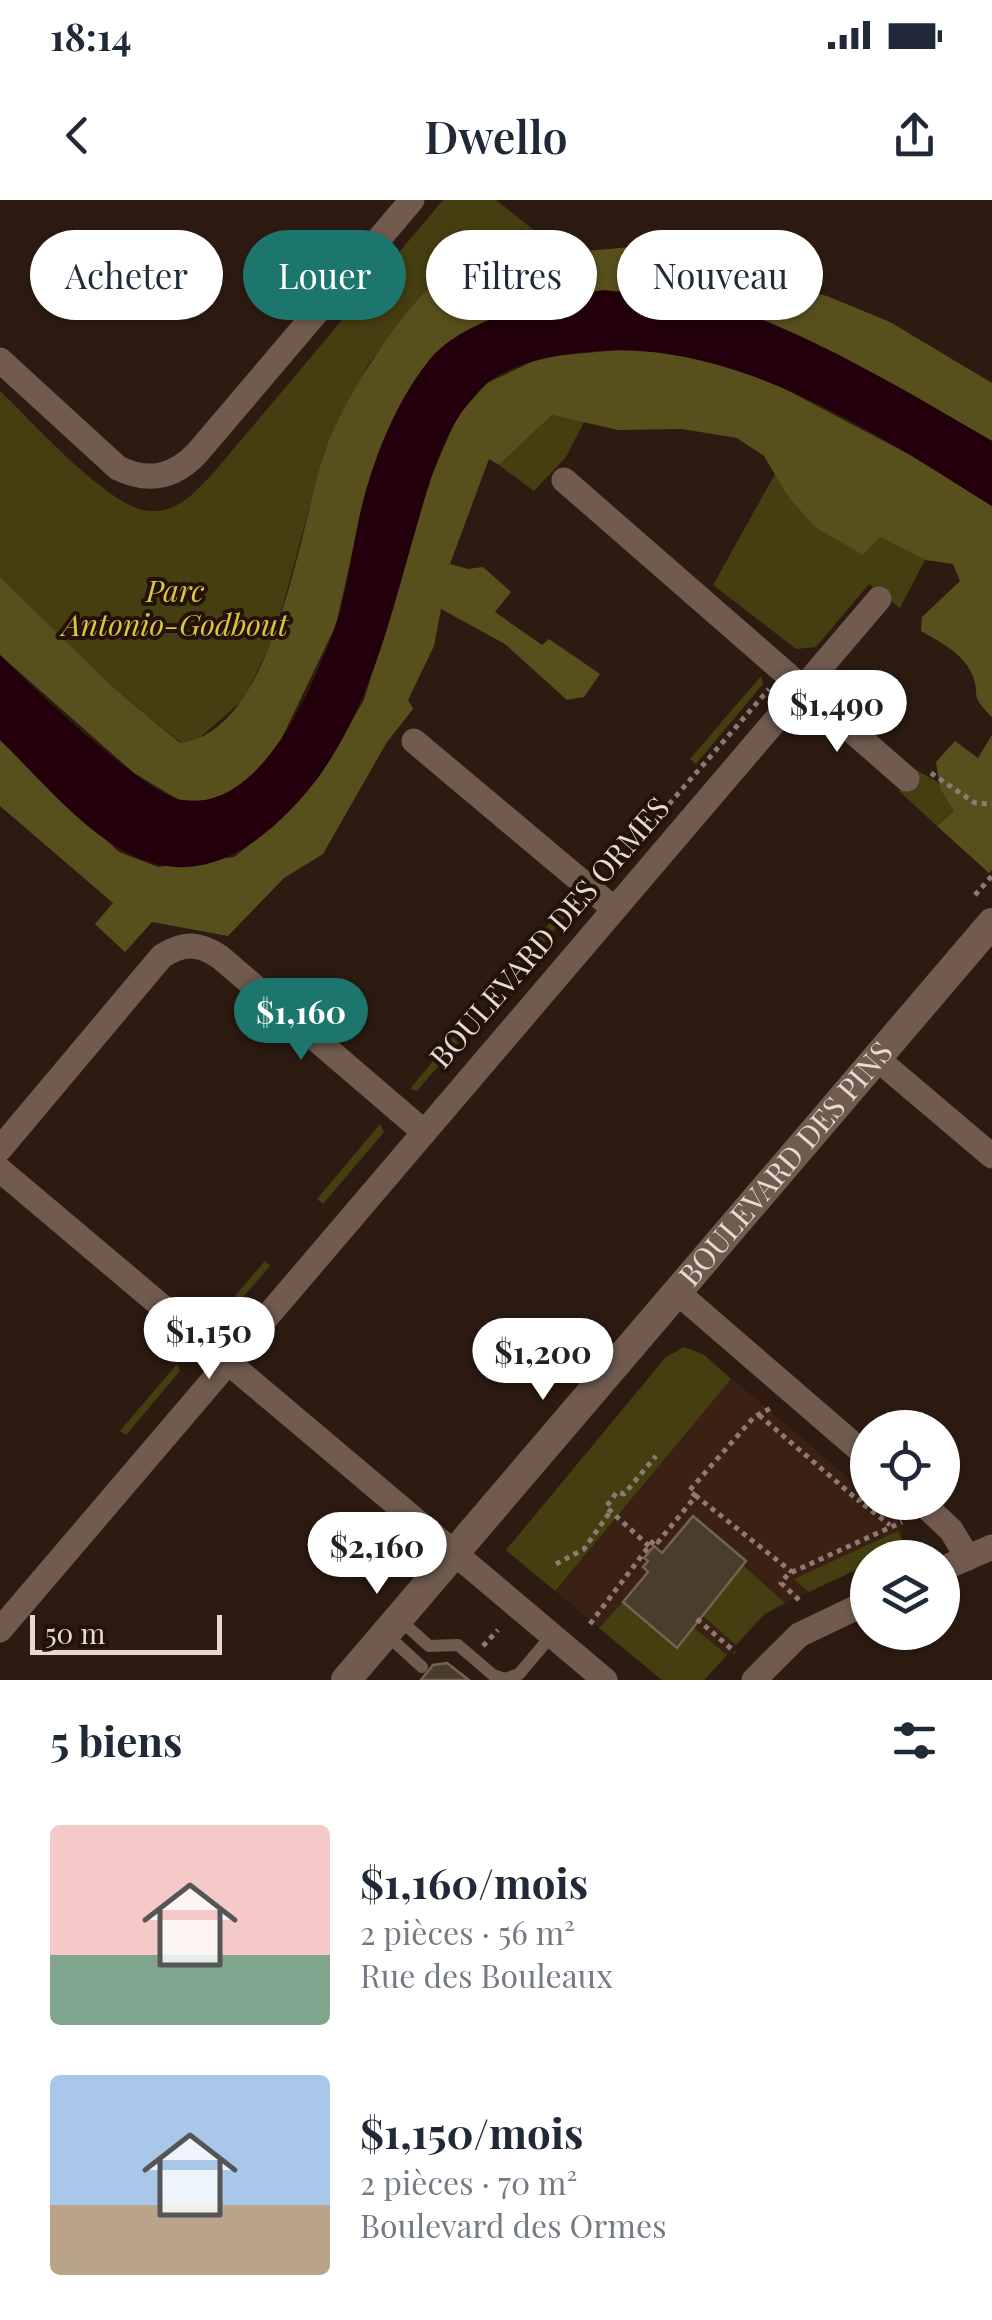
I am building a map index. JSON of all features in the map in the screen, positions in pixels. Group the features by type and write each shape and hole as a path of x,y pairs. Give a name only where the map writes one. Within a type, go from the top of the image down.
{"street":[{"path":"0,360 118,468 142,476 170,474 198,452 412,200"},
{"path":"564,480 907,779"},
{"name":"BOULEVARD DES ORMES","path":"0,1630 879,600"},
{"path":"414,741 613,908"},
{"name":"BOULEVARD DES PINS","path":"346,1680 992,922"},
{"path":"0,1149 162,956 186,945 202,946 220,957 424,1132"},
{"path":"876,1057 992,1156"},
{"path":"0,1170 605,1680"},
{"path":"676,1292 850,1442"},
{"path":"940,1520 980,1552"},
{"path":"754,1680 800,1635 850,1611"}],"lane":[{"path":"392,1626 422,1667"},
{"path":"392,1626 428,1646 458,1645 504,1680 519,1674 552,1635"}],"path":[{"name":"BOULEVARD DES ORMES","path":"613,868 764,689"},
{"path":"936,777 974,803 992,804"},
{"path":"975,895 992,876"},
{"path":"771,1408 689,1491 792,1572"},
{"path":"760,1416 850,1492"},
{"path":"556,1564 584,1549 617,1492 624,1494 656,1456"},
{"path":"590,1624 655,1539 658,1542 696,1496"},
{"path":"607,1510 649,1549"},
{"path":"884,1520 891,1526"},
{"path":"799,1600 780,1583 792,1572 902,1522"},
{"path":"696,1619 735,1652"},
{"path":"490,1638 498,1630"}],"shaded area":[{"path":"617,248 617,307 597,306 597,250"},
{"path":"597,291 617,291 617,320 760,320 882,378 992,441 992,506 846,418 742,372 688,358 633,351 541,359 485,385 450,432 434,469 364,694 322,771 295,805 261,836 221,859 184,867 150,862 117,847 87,825 0,740 0,655 88,737 164,793 182,800 210,799 236,787 280,741 313,681 340,610 372,470 392,420 430,359 445,344 490,320 597,320"},
{"path":"426,292 426,320 519,320 367,486 336,625 278,746 245,785 209,801 179,800 134,773 0,655 0,577 115,689 180,743 213,730 240,703 261,665 279,620 334,429 360,379"},
{"path":"823,295 890,322 992,383 992,441 907,392 766,321 755,320 823,320"},
{"path":"640,348 701,359 762,377 916,458 992,506 992,717 977,699 975,682 963,660 921,631 922,617 960,581 953,564 925,560 880,537 863,555 815,527 787,495 764,456 737,438 682,429 618,430 552,415 499,465 489,459 450,564 468,569 483,567 511,592 495,612 542,645 549,639 600,674 584,697 567,700 505,644 441,609 434,646 408,700 413,709 387,742 323,854 284,878 228,936 152,922 125,952 95,924 113,903 0,806 0,740 119,852 158,867 234,857 274,826 318,778 364,700 431,477 457,417 487,383 542,357"},
{"path":"992,735 989,873 937,826 954,811 940,788 936,762 955,741 978,758"},
{"path":"684,1347 703,1354 850,1479 850,1520 897,1520 903,1531 899,1540 850,1540 850,1573 771,1609 704,1680 662,1680 506,1550 666,1357"}],"green space":[{"name":"Parc Antonio-Godbout","path":"443,200 496,200 534,230 426,230 426,296 406,317 406,244"},
{"name":"Parc Antonio-Godbout","path":"342,320 403,320 368,365 325,450 275,635 244,699 195,742 181,743 115,689 0,577 0,391 72,462 134,507 151,511 171,508 215,471"},
{"path":"552,415 584,422 566,457 534,491 499,465"},
{"path":"775,474 787,495 862,554 880,537 925,560 900,608 869,584 816,647 796,649 713,585"},
{"path":"761,676 763,684 696,764 690,759"},
{"path":"916,770 940,783 954,811 937,826 899,791"},
{"path":"644,813 649,818 605,868 599,865"},
{"path":"568,901 572,908 507,987 501,981"},
{"path":"453,1037 458,1043 417,1091 410,1089"},
{"path":"380,1124 384,1132 323,1204 317,1199"},
{"path":"265,1261 270,1266 230,1312 222,1311"},
{"path":"684,1347 703,1354 731,1379 555,1591 506,1550 666,1357"},
{"path":"177,1364 180,1371 126,1435 120,1431"},
{"path":"898,1531 902,1539 901,1540 878,1540"},
{"path":"850,1553 850,1573 809,1592 794,1579"},
{"path":"743,1565 785,1603 763,1615 736,1645 701,1614"},
{"path":"623,1602 676,1648 694,1628 727,1655 704,1680 662,1680 599,1628"}],"building":[{"path":"693,1516 746,1561 677,1648 623,1602 648,1572 643,1567 648,1561 644,1558 654,1546 662,1553"},
{"path":"447,1663 469,1680 421,1680 433,1665"}]}
